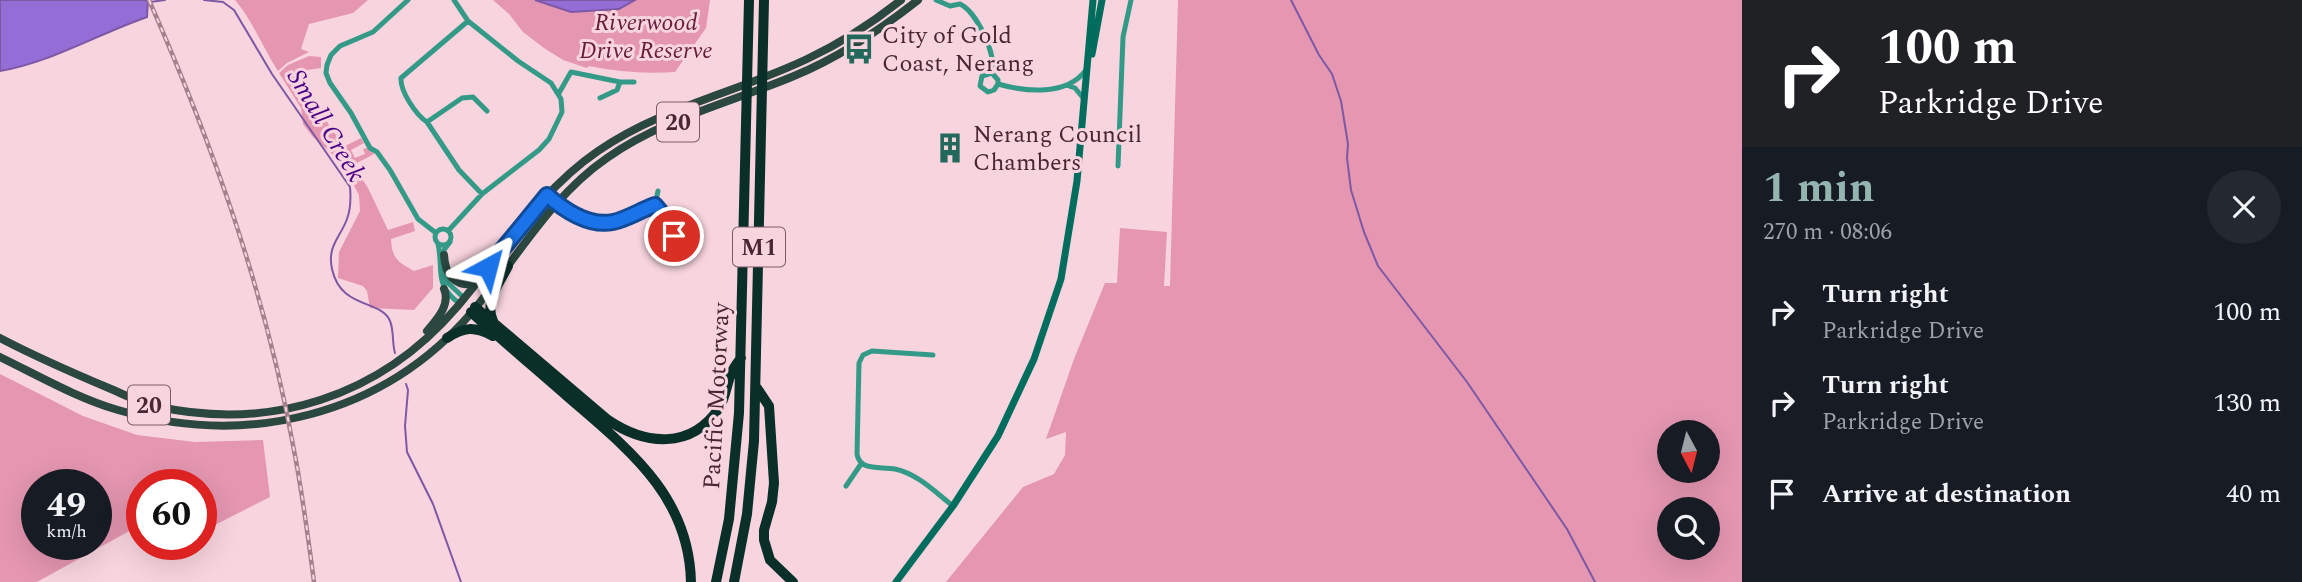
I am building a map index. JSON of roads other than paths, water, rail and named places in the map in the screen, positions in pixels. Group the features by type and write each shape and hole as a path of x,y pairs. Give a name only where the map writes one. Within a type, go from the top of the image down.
{"highway":[{"name":"Pacific Motorway","path":"716,582 733,484 741,358 749,0"},
{"name":"Pacific Motorway","path":"734,582 741,553 752,474 757,387 764,0"},
{"path":"493,321 490,303 508,266"},
{"path":"473,310 493,321 608,420 625,432 646,438 676,438 707,421 724,399 731,373 741,358"},
{"path":"473,310 505,343 630,451 655,480 676,515 688,556 691,582"},
{"path":"447,338 462,329 472,327 505,343"},
{"path":"757,387 769,406 774,483 764,540 770,560 793,582"}],"main road":[{"name":"20","path":"0,338 43,360 152,406 222,415 262,414 327,399 373,377 414,347 462,301 547,195 590,157 640,126 805,60 867,25 901,0"},
{"name":"20","path":"0,357 78,396 119,410 181,424 239,425 295,418 353,400 391,381 423,360 447,338 580,178 625,145 813,67 867,38 919,0"},
{"path":"1088,67 1102,0"},
{"path":"896,582 980,466 1014,405 1034,359 1061,279 1077,181 1092,2"},
{"path":"444,255 445,267 452,279 460,284 475,284"},
{"path":"414,347 442,312 447,298 444,289"},
{"path":"462,301 473,310"}],"street":[{"path":"408,0 373,32 340,47 331,55 326,73 370,148 377,152 390,170 418,219 436,233"},
{"path":"448,231 482,194 539,150 549,139 562,112 559,93 551,83 468,21 454,0"},
{"path":"936,0 950,6 960,4 971,13 993,58 992,73 998,80 994,90 988,92 980,86 982,76 992,73"},
{"path":"1118,166 1124,37 1131,0"},
{"path":"468,21 401,78 400,86 421,118 428,122 459,170 482,194"},
{"path":"1066,86 1079,78 1088,67"},
{"path":"559,93 571,72 620,82 634,82"},
{"path":"600,98 617,90 620,82"},
{"path":"998,84 1036,90 1066,86 1074,88 1084,99"},
{"path":"428,122 461,98 473,97 487,111"},
{"path":"655,205 658,191"},
{"path":"547,195 574,215 603,222 617,221 655,205"},
{"path":"655,205 665,217 680,248"},
{"path":"441,229 451,235 444,255 444,271 447,281 462,301 444,289 440,276 438,244 435,239 436,233 441,229"},
{"path":"438,244 450,242"},
{"path":"933,355 872,351 863,355 859,363 858,461 864,466 891,468 909,473 953,506"},
{"path":"846,486 861,464"}],"waterway":[{"name":"Small Creek","path":"145,0 165,0"},
{"name":"Small Creek","path":"204,0 223,2 234,10 272,74 350,187 349,211 331,254 332,269 337,282 352,298 385,314 390,321 395,353"},
{"path":"1291,0 1319,55 1332,74 1341,101 1348,144 1351,190 1378,266 1467,382 1567,529 1595,582"},
{"name":"Small Creek","path":"406,384 407,452 433,504 461,582"}],"railway":[{"path":"149,0 215,163 252,274 268,331 293,445 314,582"}],"place":[{"name":"City of Gold Coast, Nerang","path":"859,49"},
{"name":"Nerang Council Chambers","path":"950,148"}],"park label":[{"name":"Riverwood Drive Reserve","path":"646,36"}]}
